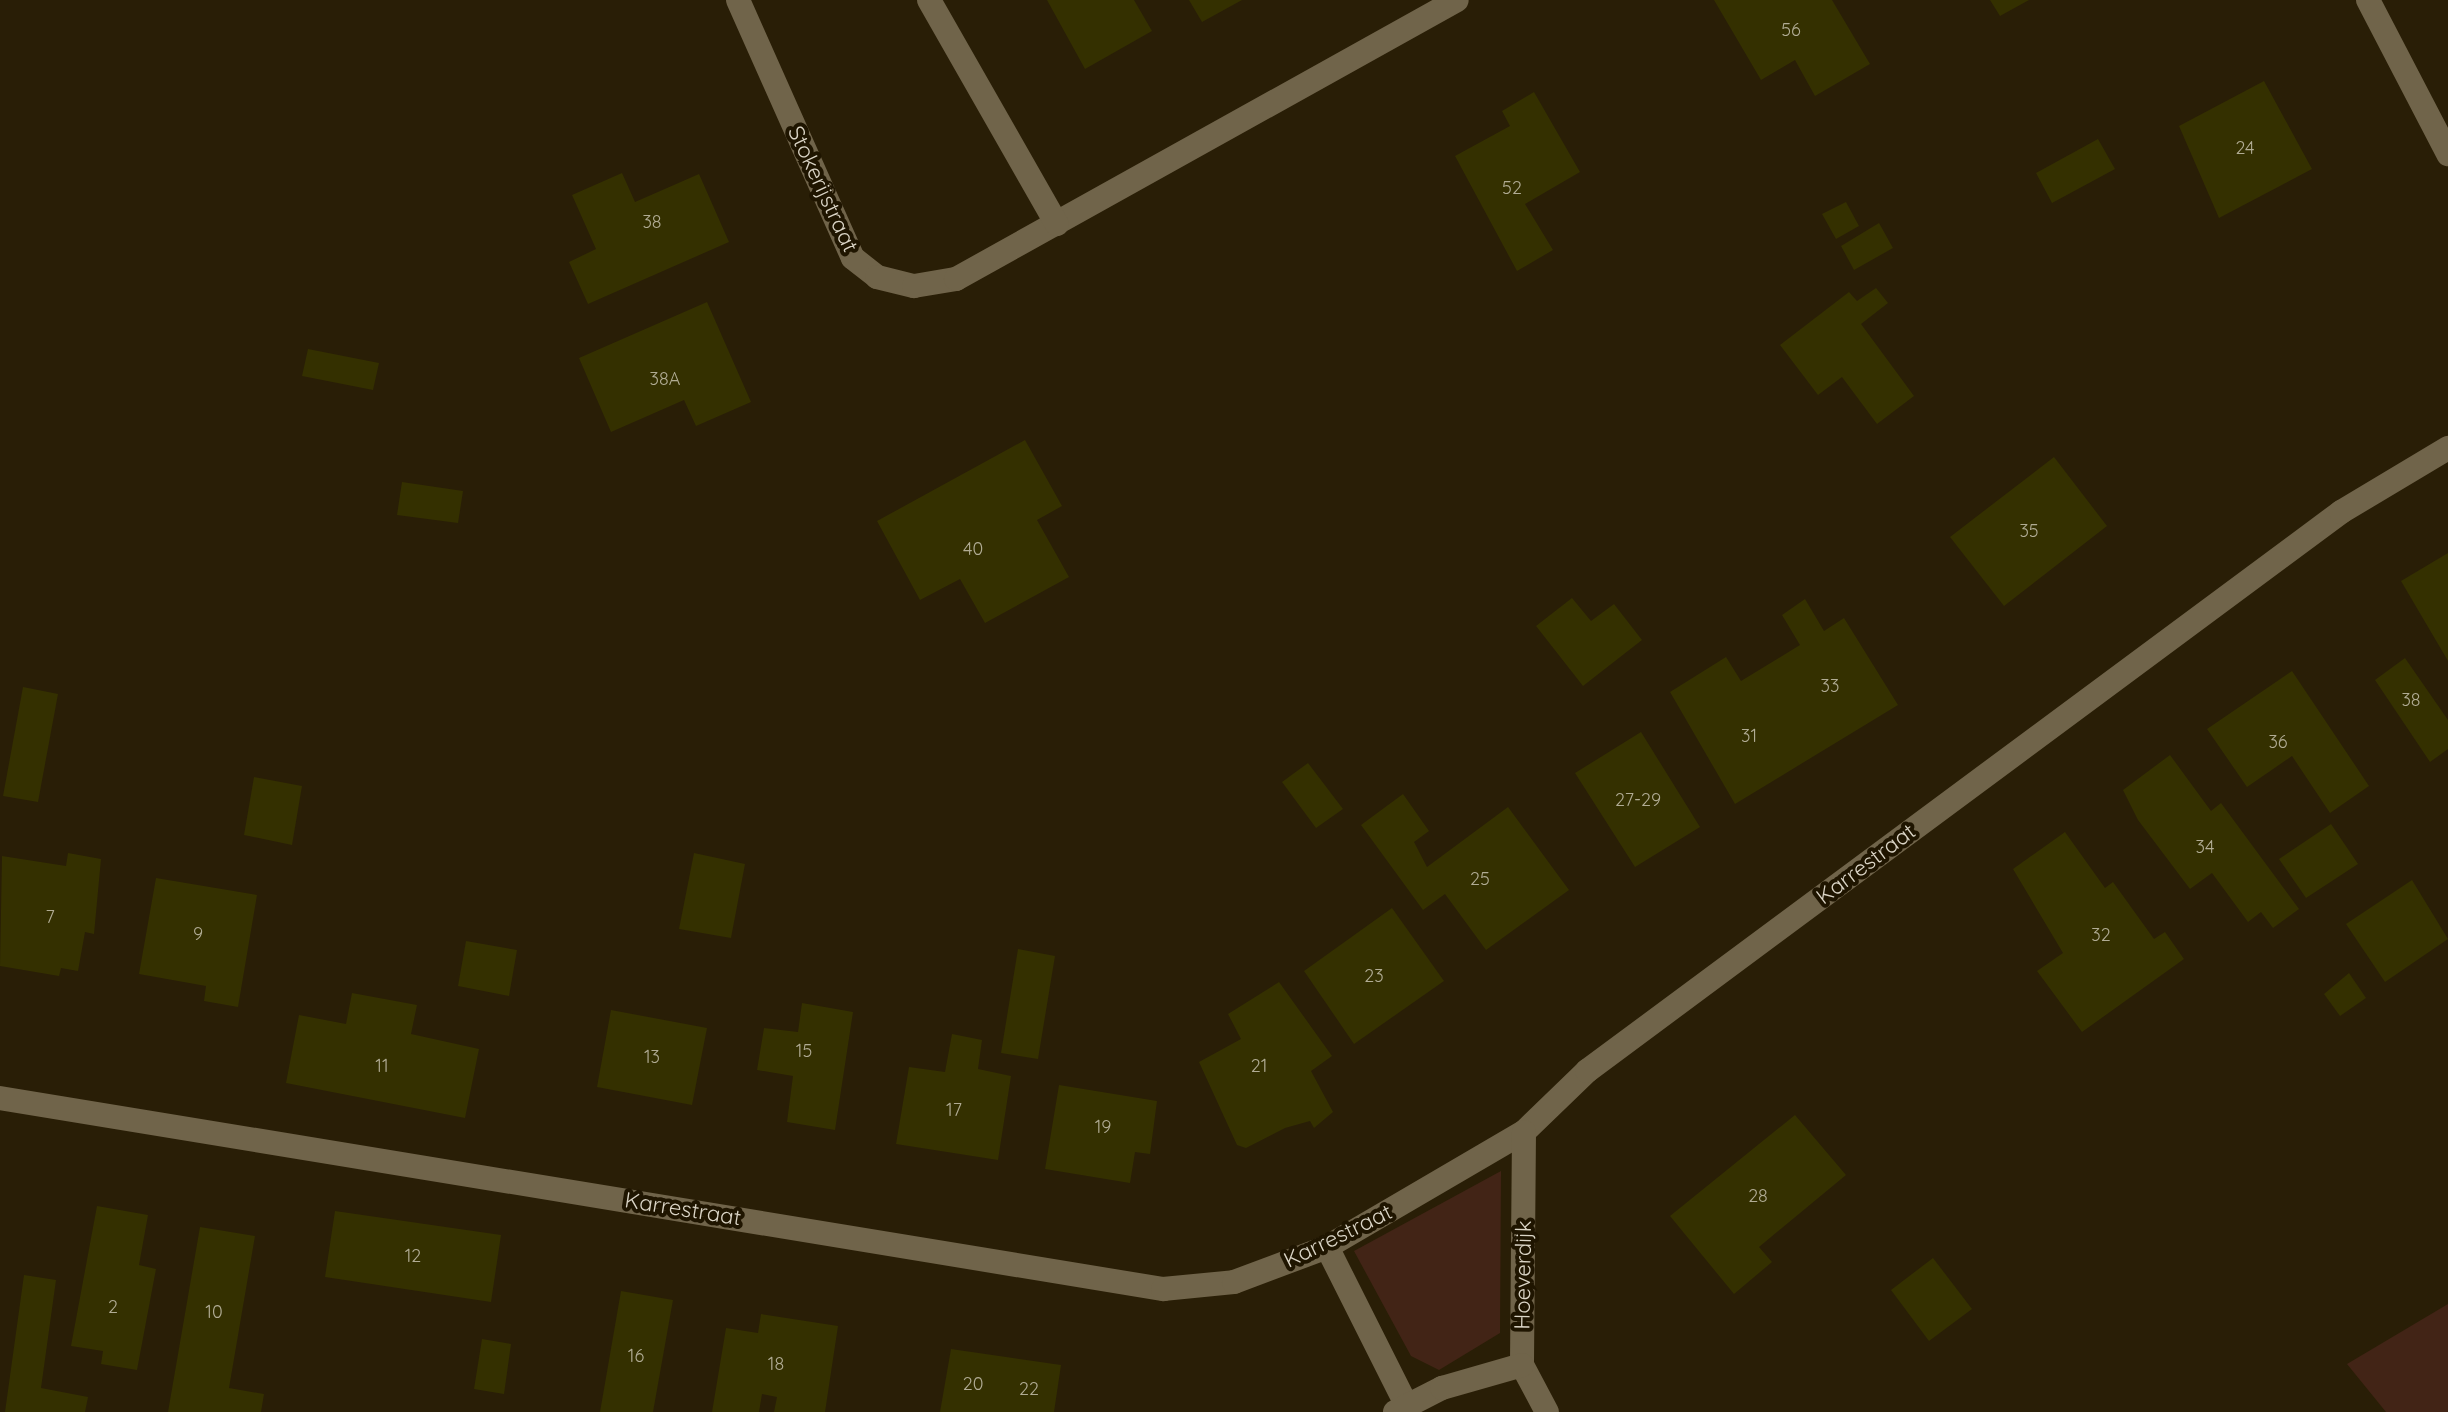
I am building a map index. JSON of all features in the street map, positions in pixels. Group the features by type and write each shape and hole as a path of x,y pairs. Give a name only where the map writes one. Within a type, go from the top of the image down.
{"street":[{"path":"929,0 1057,224"},
{"name":"Stokerijstraat","path":"740,1 853,258 877,277 914,286 956,279 1457,0"},
{"path":"2368,0 2448,154"},
{"name":"Karrestraat","path":"0,1098 1163,1289 1234,1282 1327,1247 1524,1132 1587,1071 2341,512 2448,448"},
{"name":"Hoeverdijk","path":"1524,1132 1522,1365 1547,1412"},
{"path":"1327,1247 1401,1409 1522,1365"}],"shaded area":[{"path":"1501,1171 1500,1333 1439,1370 1411,1356 1354,1251"},
{"path":"2448,1304 2448,1412 2386,1412 2347,1364"}],"building":[{"path":"1047,0 1134,0 1152,31 1085,69"},
{"path":"1189,0 1242,0 1202,22"},
{"path":"1714,0 1832,0 1870,64 1815,96 1795,60 1761,80"},
{"path":"1990,0 2029,0 2000,16"},
{"path":"2264,81 2312,169 2219,218 2179,126"},
{"path":"1534,92 1580,172 1525,204 1553,250 1517,271 1455,156 1510,126 1502,111"},
{"path":"2098,139 2115,169 2052,203 2036,173"},
{"path":"622,173 635,202 699,174 729,242 588,304 569,262 596,249 572,195"},
{"path":"1846,202 1859,226 1836,239 1822,214"},
{"path":"1879,223 1893,248 1854,270 1841,246"},
{"path":"1876,288 1888,303 1861,324 1914,396 1877,424 1842,377 1818,395 1780,345 1849,292 1857,301"},
{"path":"707,302 751,402 696,426 684,400 611,432 579,358"},
{"path":"308,349 379,363 373,390 302,376"},
{"path":"1025,440 1062,506 1037,520 1069,577 985,623 960,579 920,600 877,521"},
{"path":"2054,457 2107,526 2004,606 1950,537"},
{"path":"402,482 463,491 458,523 397,515"},
{"path":"2448,553 2448,661 2401,581"},
{"path":"1572,598 1591,621 1614,604 1642,640 1583,686 1536,626"},
{"path":"1805,599 1824,631 1844,618 1898,705 1735,804 1670,692 1726,657 1741,681 1800,645 1782,615"},
{"path":"2405,658 2448,720 2448,749 2430,762 2375,680"},
{"path":"2292,671 2369,786 2330,813 2292,756 2247,787 2207,729"},
{"path":"23,687 58,694 38,802 3,796"},
{"path":"1641,732 1700,827 1635,867 1575,773"},
{"path":"2170,755 2211,811 2221,803 2299,909 2273,928 2261,912 2248,922 2212,873 2190,889 2138,820 2123,790"},
{"path":"1308,763 1343,809 1316,828 1282,782"},
{"path":"254,777 302,786 292,845 244,835"},
{"path":"1403,794 1429,831 1414,842 1427,867 1508,807 1569,890 1486,950 1445,894 1423,910 1361,825"},
{"path":"2331,824 2358,864 2306,898 2279,859"},
{"path":"2065,832 2105,888 2113,882 2154,939 2165,932 2184,959 2082,1032 2037,971 2063,953 2013,869"},
{"path":"68,853 101,859 94,934 85,932 78,971 61,968 59,976 0,966 2,856 66,866"},
{"path":"694,853 745,864 731,938 679,929"},
{"path":"156,878 257,895 238,1007 204,1001 206,986 139,974"},
{"path":"2412,880 2448,939 2385,982 2346,924"},
{"path":"1392,908 1444,981 1354,1044 1304,971"},
{"path":"466,941 517,950 509,996 458,986"},
{"path":"1018,949 1055,956 1038,1059 1001,1053"},
{"path":"2349,973 2366,998 2340,1016 2324,994"},
{"path":"1279,982 1332,1056 1311,1071 1333,1112 1314,1128 1310,1121 1285,1128 1246,1148 1237,1145 1199,1062 1241,1039 1228,1014"},
{"path":"352,993 417,1005 411,1034 479,1049 465,1118 286,1083 299,1015 346,1024"},
{"path":"802,1003 853,1012 835,1130 787,1122 793,1076 757,1070 764,1028 798,1032"},
{"path":"611,1010 707,1028 692,1105 597,1087"},
{"path":"952,1034 982,1040 978,1069 1011,1076 998,1160 896,1144 909,1067 945,1072"},
{"path":"1059,1085 1157,1101 1150,1154 1135,1152 1130,1183 1045,1169"},
{"path":"1795,1115 1846,1175 1759,1247 1772,1262 1734,1294 1670,1216"},
{"path":"97,1206 148,1215 139,1265 156,1269 137,1370 101,1364 103,1351 71,1346"},
{"path":"335,1211 501,1235 491,1302 325,1277"},
{"path":"200,1227 255,1236 229,1388 264,1394 261,1412 168,1412"},
{"path":"1933,1258 1972,1309 1929,1341 1891,1290"},
{"path":"24,1275 56,1280 41,1388 88,1397 85,1412 5,1412"},
{"path":"621,1291 673,1300 653,1412 600,1412"},
{"path":"761,1314 838,1326 825,1412 774,1412 777,1397 762,1394 759,1412 712,1412 726,1328 758,1333"},
{"path":"482,1339 511,1344 504,1394 474,1389"},
{"path":"951,1349 1061,1365 1054,1412 940,1412"}]}
